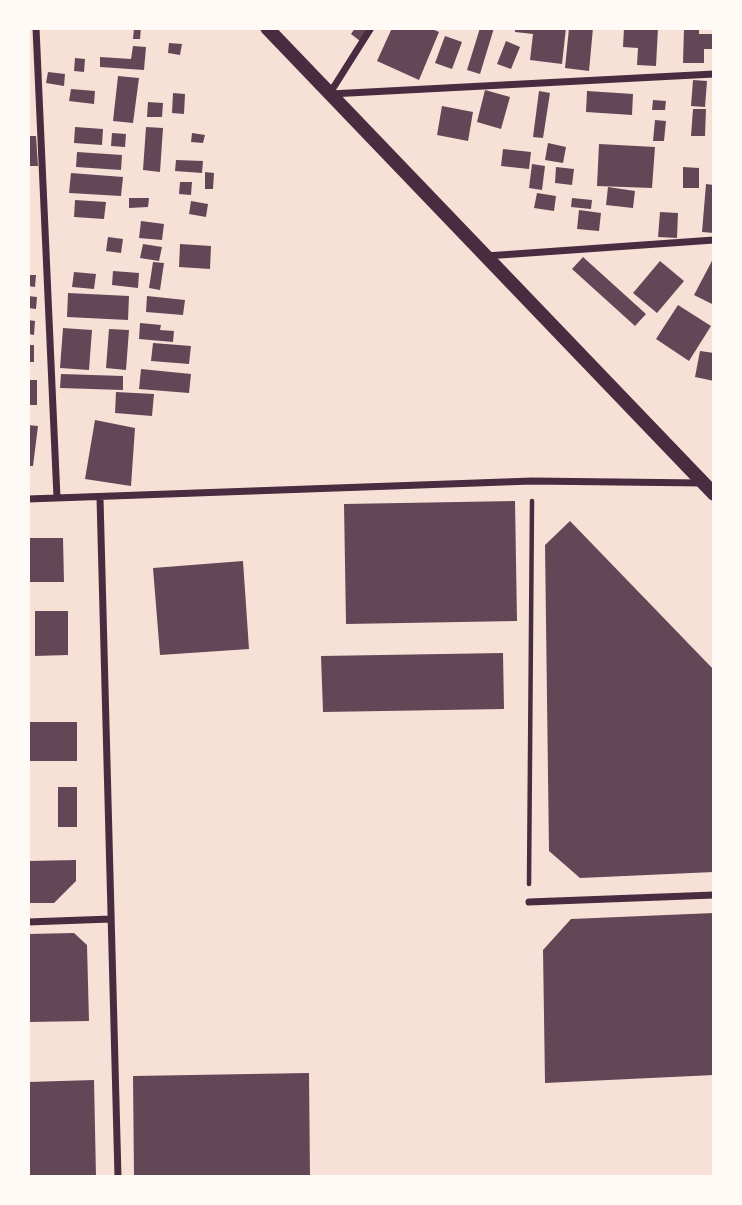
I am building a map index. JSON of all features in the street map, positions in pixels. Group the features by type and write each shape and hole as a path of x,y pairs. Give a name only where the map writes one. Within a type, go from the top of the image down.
{"main road":[{"path":"267,28 714,494"}],"street":[{"path":"36,28 57,498"},
{"path":"329,94 371,28"},
{"path":"329,94 714,74"},
{"path":"485,256 714,240"},
{"path":"28,499 532,481 702,483"},
{"path":"100,498 118,1177"},
{"path":"529,902 714,895"},
{"path":"28,922 111,919"}],"path":[{"path":"529,902 532,481"}],"building":[{"path":"134,28 141,28 140,39 133,39"},
{"path":"355,28 370,28 360,41 351,34"},
{"path":"392,28 430,28 439,32 419,80 377,61"},
{"path":"480,28 494,28 480,74 467,70"},
{"path":"515,28 566,28 562,64 530,60 533,34 515,32"},
{"path":"569,28 593,28 589,71 565,68"},
{"path":"624,28 658,28 656,66 637,65 638,48 623,47"},
{"path":"684,28 699,28 699,34 714,34 714,49 704,49 704,63 683,63"},
{"path":"445,36 462,42 452,69 435,63"},
{"path":"506,41 520,47 511,69 497,64"},
{"path":"169,43 182,44 180,55 168,53"},
{"path":"133,46 146,47 144,70 100,67 100,57 131,59"},
{"path":"75,58 85,59 84,72 74,71"},
{"path":"48,72 65,74 64,86 46,83"},
{"path":"118,76 139,78 133,123 113,121"},
{"path":"693,80 707,81 705,107 691,106"},
{"path":"71,89 95,91 94,104 69,101"},
{"path":"485,90 510,97 501,129 477,122"},
{"path":"539,91 550,93 543,138 533,137"},
{"path":"587,91 633,94 632,115 586,112"},
{"path":"173,93 185,94 184,114 172,113"},
{"path":"653,100 666,101 665,110 652,110"},
{"path":"148,102 163,103 162,117 147,117"},
{"path":"442,106 473,112 468,141 437,135"},
{"path":"693,109 706,109 705,136 691,136"},
{"path":"655,120 666,121 664,141 653,141"},
{"path":"75,127 103,129 102,145 74,143"},
{"path":"146,127 163,128 160,172 143,170"},
{"path":"112,133 126,134 125,147 111,146"},
{"path":"192,133 205,135 203,143 191,142"},
{"path":"28,136 36,136 38,166 28,166"},
{"path":"548,143 566,147 563,163 545,160"},
{"path":"599,144 655,147 652,188 597,186"},
{"path":"503,149 531,152 529,169 501,166"},
{"path":"77,152 122,155 121,170 76,167"},
{"path":"176,160 203,161 202,173 175,171"},
{"path":"532,164 545,166 542,190 529,188"},
{"path":"556,167 574,169 572,185 555,183"},
{"path":"683,167 699,168 699,188 683,188"},
{"path":"205,172 214,173 213,189 205,189"},
{"path":"71,173 123,177 121,196 69,193"},
{"path":"180,182 192,182 191,195 179,194"},
{"path":"706,184 714,185 714,233 702,232"},
{"path":"608,187 635,191 633,208 606,205"},
{"path":"537,193 556,196 554,211 534,208"},
{"path":"129,198 149,198 148,207 129,208"},
{"path":"572,198 592,200 591,209 571,207"},
{"path":"75,200 106,202 104,219 74,217"},
{"path":"191,201 208,204 206,217 189,214"},
{"path":"579,210 601,213 599,231 577,229"},
{"path":"660,212 678,213 677,238 658,237"},
{"path":"141,221 164,224 162,240 139,238"},
{"path":"108,237 123,239 121,253 106,251"},
{"path":"143,244 162,247 159,261 140,258"},
{"path":"180,244 211,246 210,269 179,267"},
{"path":"583,257 646,314 635,326 572,269"},
{"path":"714,257 714,305 694,295"},
{"path":"660,261 684,281 657,313 633,293"},
{"path":"153,262 164,263 160,290 149,288"},
{"path":"113,271 139,273 138,288 112,285"},
{"path":"74,272 96,274 94,289 72,287"},
{"path":"28,275 36,275 35,287 28,286"},
{"path":"68,293 129,296 128,320 67,317"},
{"path":"28,296 37,297 36,309 28,308"},
{"path":"147,296 185,300 183,315 146,312"},
{"path":"678,305 711,326 689,361 656,339"},
{"path":"28,320 35,321 34,335 28,334"},
{"path":"140,323 161,325 160,330 174,331 173,342 139,339"},
{"path":"63,328 92,330 89,370 60,368"},
{"path":"109,329 129,330 126,370 106,368"},
{"path":"153,343 191,346 189,364 151,361"},
{"path":"28,345 34,345 34,362 28,362"},
{"path":"700,351 714,353 714,381 695,377"},
{"path":"141,369 191,374 189,393 139,389"},
{"path":"61,374 123,376 123,390 60,388"},
{"path":"28,380 37,380 37,405 28,405"},
{"path":"116,392 154,394 152,416 115,413"},
{"path":"95,420 135,428 131,486 85,479"},
{"path":"28,425 38,426 33,466 28,466"},
{"path":"515,501 517,621 346,624 344,504"},
{"path":"570,521 714,670 714,872 580,878 549,851 545,545"},
{"path":"28,538 63,538 64,582 28,582"},
{"path":"243,561 249,649 160,655 153,568"},
{"path":"35,611 68,611 68,655 35,656"},
{"path":"503,653 504,709 323,712 321,656"},
{"path":"28,722 77,722 77,761 28,761"},
{"path":"58,787 77,787 77,827 58,827"},
{"path":"76,860 76,881 54,903 28,903 28,861"},
{"path":"714,913 714,1075 545,1083 543,950 571,919"},
{"path":"74,933 87,945 89,1021 28,1022 28,934"},
{"path":"309,1073 310,1177 134,1177 133,1076"},
{"path":"94,1080 96,1177 28,1177 28,1082"}]}
